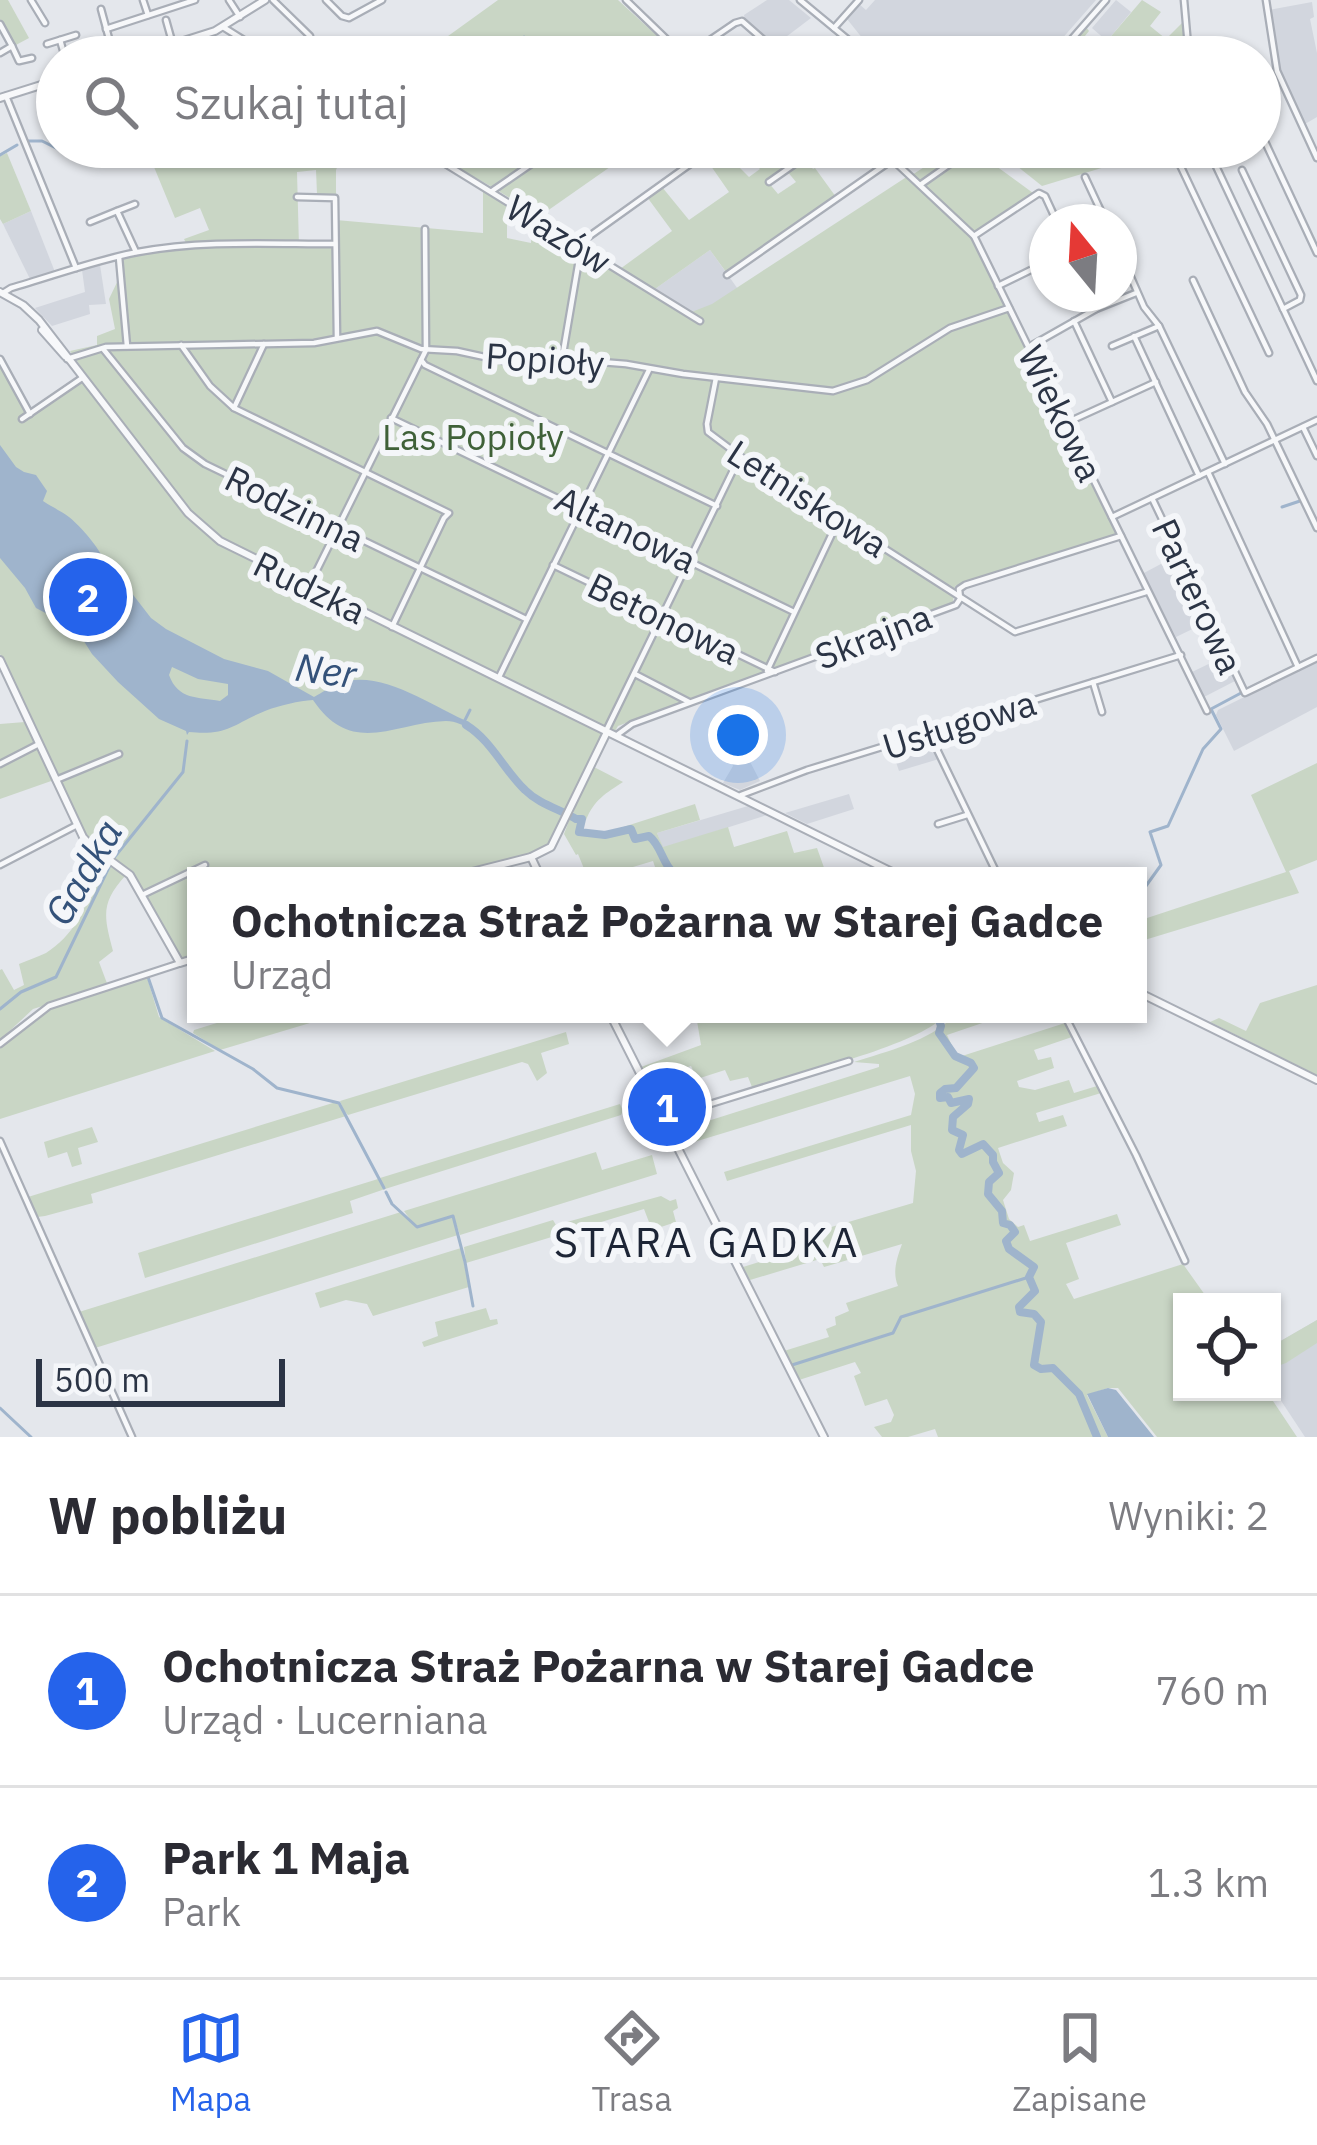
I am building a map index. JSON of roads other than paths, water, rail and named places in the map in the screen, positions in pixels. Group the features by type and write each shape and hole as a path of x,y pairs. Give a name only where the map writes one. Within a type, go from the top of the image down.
{"street":[{"path":"31,0 45,23"},
{"path":"143,0 148,15"},
{"path":"106,28 195,0"},
{"path":"229,0 240,17"},
{"path":"198,36 268,0 310,36"},
{"path":"326,0 349,18 382,0"},
{"path":"626,0 663,36"},
{"path":"800,0 844,36"},
{"path":"834,28 859,0"},
{"path":"1074,36 1106,0"},
{"path":"1184,0 1188,36"},
{"path":"1266,0 1272,36"},
{"path":"101,9 108,36"},
{"path":"166,20 171,36"},
{"path":"717,36 740,21 760,36"},
{"path":"0,24 20,61 32,58"},
{"path":"223,27 238,36"},
{"path":"0,53 12,46"},
{"path":"1281,77 1317,158"},
{"path":"36,87 3,97 76,268"},
{"name":"Wazów","path":"453,168 700,321"},
{"path":"492,191 525,168"},
{"path":"561,364 579,247 686,168"},
{"path":"769,182 789,168"},
{"path":"728,274 880,168"},
{"path":"901,168 974,236 1040,194 1049,204"},
{"path":"920,185 944,168"},
{"path":"1181,168 1269,353"},
{"path":"1217,168 1317,381"},
{"path":"1277,168 1317,254"},
{"path":"1242,170 1300,295 1300,300 1283,309"},
{"path":"1085,177 1098,204"},
{"path":"296,197 334,198 337,338"},
{"path":"89,222 135,204"},
{"path":"117,211 136,252"},
{"path":"309,586 426,350 425,230"},
{"name":"Wiekowa","path":"974,236 1208,710"},
{"path":"1,294 136,252 242,244 335,244"},
{"path":"119,256 127,346"},
{"path":"998,286 1029,271"},
{"path":"1193,280 1317,528"},
{"path":"1138,292 1225,464"},
{"name":"Rudzka","path":"1,294 36,316 188,513 230,547 882,867"},
{"name":"Popioły","path":"68,358 102,347 314,343 377,331 426,350 457,351 518,364 601,362 840,390 867,380 950,328 1009,308"},
{"path":"1029,347 1090,312"},
{"path":"1074,321 1112,402"},
{"path":"1112,346 1159,326"},
{"path":"1134,336 1199,476"},
{"path":"233,407 263,344"},
{"path":"182,345 210,386 233,407 449,513 392,626"},
{"name":"Rodzinna","path":"102,347 183,448 205,464 526,620"},
{"path":"0,359 30,414"},
{"path":"421,359 717,506"},
{"path":"498,679 649,370"},
{"path":"22,419 82,378"},
{"name":"Letniskowa","path":"716,378 708,432 1016,632 1148,591"},
{"path":"1066,424 1156,382"},
{"name":"Altanowa","path":"392,418 794,612"},
{"path":"1112,517 1317,420"},
{"path":"1303,427 1317,456"},
{"path":"492,867 531,857 553,845 740,456"},
{"path":"1208,472 1298,667 1317,658"},
{"name":"Parterowa","path":"1152,498 1245,694 1298,667"},
{"path":"765,676 839,519"},
{"name":"Skrajna","path":"616,736 626,727 956,604 964,585 1121,536"},
{"name":"Betonowa","path":"553,565 775,672"},
{"name":"Usługowa","path":"739,797 791,775 1181,655"},
{"path":"0,660 76,825 88,844 130,875 179,963"},
{"path":"635,674 691,703"},
{"path":"1093,682 1102,712"},
{"path":"929,734 994,867"},
{"path":"0,764 39,743"},
{"path":"56,780 118,754"},
{"path":"938,824 968,814"},
{"path":"0,866 76,825"},
{"path":"531,857 536,867"},
{"path":"202,867 206,865"},
{"path":"142,895 187,874"},
{"path":"0,1044 56,1003 187,961"},
{"path":"1147,996 1317,1080"},
{"path":"615,1023 824,1437"},
{"path":"1069,1023 1185,1261"},
{"path":"663,1118 849,1061"},
{"path":"0,1141 132,1437"}],"water":[{"path":"0,445 16,467 36,475 47,491 43,501 81,529 110,574 166,629 224,659 268,671 314,697 340,683 372,681 423,699 469,722 473,729 446,721 359,732 328,718 313,700 271,709 222,731 187,735 159,719 118,682 92,654 70,619 36,608 0,558","holes":["172,667 198,679 228,684 228,695 220,701 190,696 169,675"]},
{"path":"1116,1390 1154,1437 1108,1437 1087,1394"}],"waterway":[{"path":"28,141 36,141"},
{"path":"0,155 17,145"},
{"path":"1282,507 1300,501"},
{"path":"1147,884 1161,865 1150,832 1168,826 1203,749 1221,729 1211,709 1241,693"},
{"path":"465,720 470,710"},
{"name":"Ner","path":"466,725 531,795 582,819 579,832 605,835 631,829 635,839 649,836 668,867"},
{"name":"Gadka","path":"0,1009 21,992 56,977 113,859 183,772 187,741"},
{"path":"148,977 162,1018 253,1069 277,1088 339,1103 384,1188"},
{"name":"Ner","path":"940,1023 939,1033 955,1056 974,1068 956,1088 940,1093 940,1098 948,1097 951,1103 969,1099 953,1117 952,1130 963,1135 959,1150 962,1154 983,1144 993,1155 999,1173 989,1182 988,1194 1002,1211 1003,1223 1015,1232 1006,1241 1009,1249 1034,1267 1029,1277 1035,1291 1019,1307 1041,1322 1034,1365 1053,1368 1079,1394 1097,1437"},
{"path":"386,1192 417,1227 453,1216 473,1306"},
{"path":"792,1365 893,1333 901,1317 1029,1277"},
{"name":"Gadka","path":"0,1408 31,1437"}],"place":[{"name":"Park 1 Maja","path":"88,597"},
{"name":"Ochotnicza Straż Pożarna w Starej Gadce","path":"667,1107"}],"district":[{"name":"STARA GADKA","path":"707,1241"}],"park label":[{"name":"Las Popioły","path":"473,436"}]}
